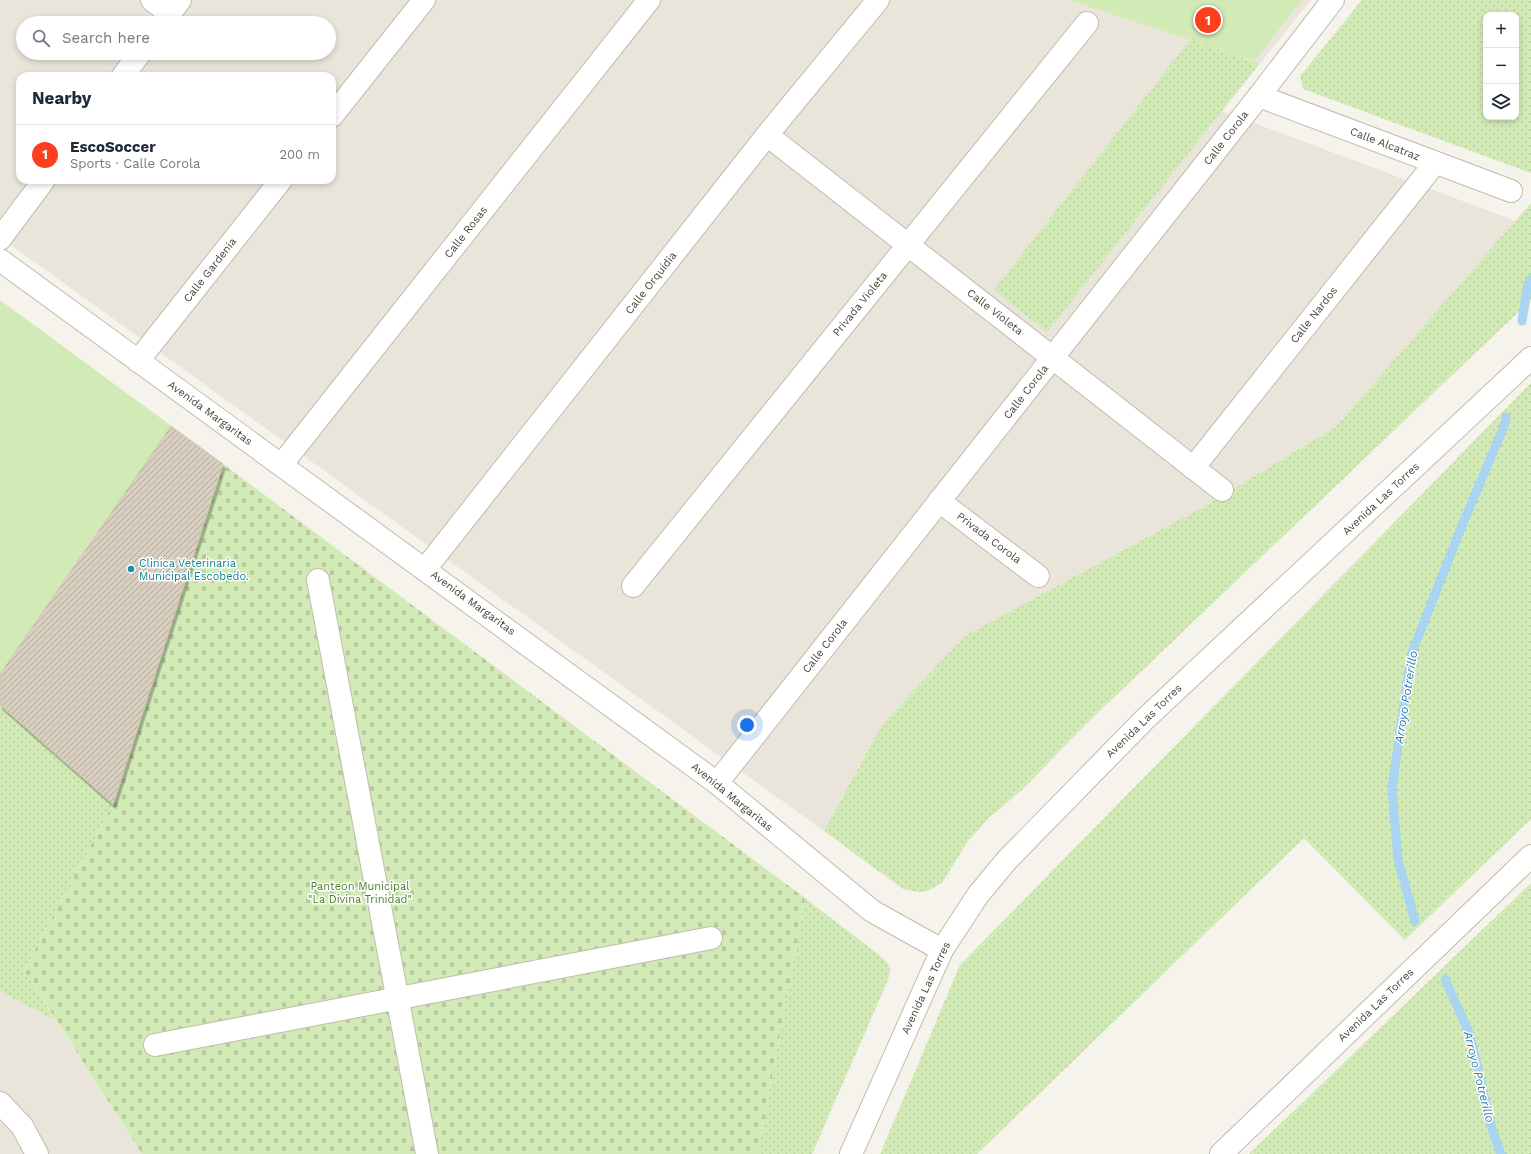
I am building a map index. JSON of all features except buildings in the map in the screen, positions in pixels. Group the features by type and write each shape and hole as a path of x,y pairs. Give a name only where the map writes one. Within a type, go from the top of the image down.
{"street":[{"path":"152,0 171,12"},
{"path":"336,111 424,0"},
{"name":"Calle Rosas","path":"282,464 649,0"},
{"name":"Calle Orquídia","path":"426,568 767,135 878,0"},
{"name":"Calle Corola","path":"717,783 1053,358 1333,0"},
{"name":"Privada Violeta","path":"633,586 1087,23"},
{"path":"126,72 135,60"},
{"name":"Calle Alcatraz","path":"1259,96 1511,192"},
{"name":"Calle Violeta","path":"767,135 1222,490"},
{"name":"Calle Nardos","path":"1193,468 1435,163"},
{"path":"0,239 41,184"},
{"name":"Calle Gardenia","path":"138,361 278,184"},
{"name":"Avenida Margaritas","path":"0,260 426,568 717,783 872,911 942,950"},
{"name":"Avenida Las Torres","path":"851,1154 942,950 978,895 1007,860 1145,718 1531,358"},
{"name":"Privada Corola","path":"939,501 1038,576"},
{"path":"318,580 427,1154"},
{"name":"Avenida Las Torres","path":"1221,1154 1531,856"},
{"path":"155,1045 711,938"},
{"path":"0,1103 22,1126 37,1154"}],"shaded area":[{"path":"0,0 1311,0 1222,111 1516,221 1336,427 1196,511 882,725 824,831 0,237"},
{"path":"0,991 56,1021 142,1154 0,1154"}],"green space":[{"path":"1069,0 1302,0 1254,61"},
{"path":"1362,0 1531,0 1531,173 1303,89 1300,76"},
{"path":"1190,40 1259,64 1047,332 994,290"},
{"path":"1531,203 1531,300 1084,726 1023,789 990,817 968,841 942,883 927,891 919,892 903,889 824,831 882,725 965,636 1196,511 1336,427"},
{"path":"0,300 223,464 113,804 0,705"},
{"path":"1531,383 1531,819 1405,940 1304,838 977,1154 880,1154 960,965"},
{"name":"Panteon Municipal \"La Divina Trinidad\"","path":"223,464 805,898 758,1154 142,1154 24,970 113,804"},
{"path":"0,705 113,804 24,970 56,1021 0,991"},
{"path":"1531,883 1531,1154 1249,1154"},
{"path":"805,898 883,958 888,963 890,973 812,1154 758,1154"}],"waterway":[{"name":"Arroyo Potrerillo","path":"1522,321 1528,284 1531,279"},
{"name":"Arroyo Potrerillo","path":"1415,921 1398,860 1392,788 1411,655 1463,523 1505,424 1506,417"},
{"name":"Arroyo Potrerillo","path":"1445,979 1470,1035 1492,1129 1501,1154"}],"place":[{"name":"EscoSoccer","path":"1208,20"},
{"name":"Clinica Veterinaria Municipal Escobedo.","path":"131,569"}]}
